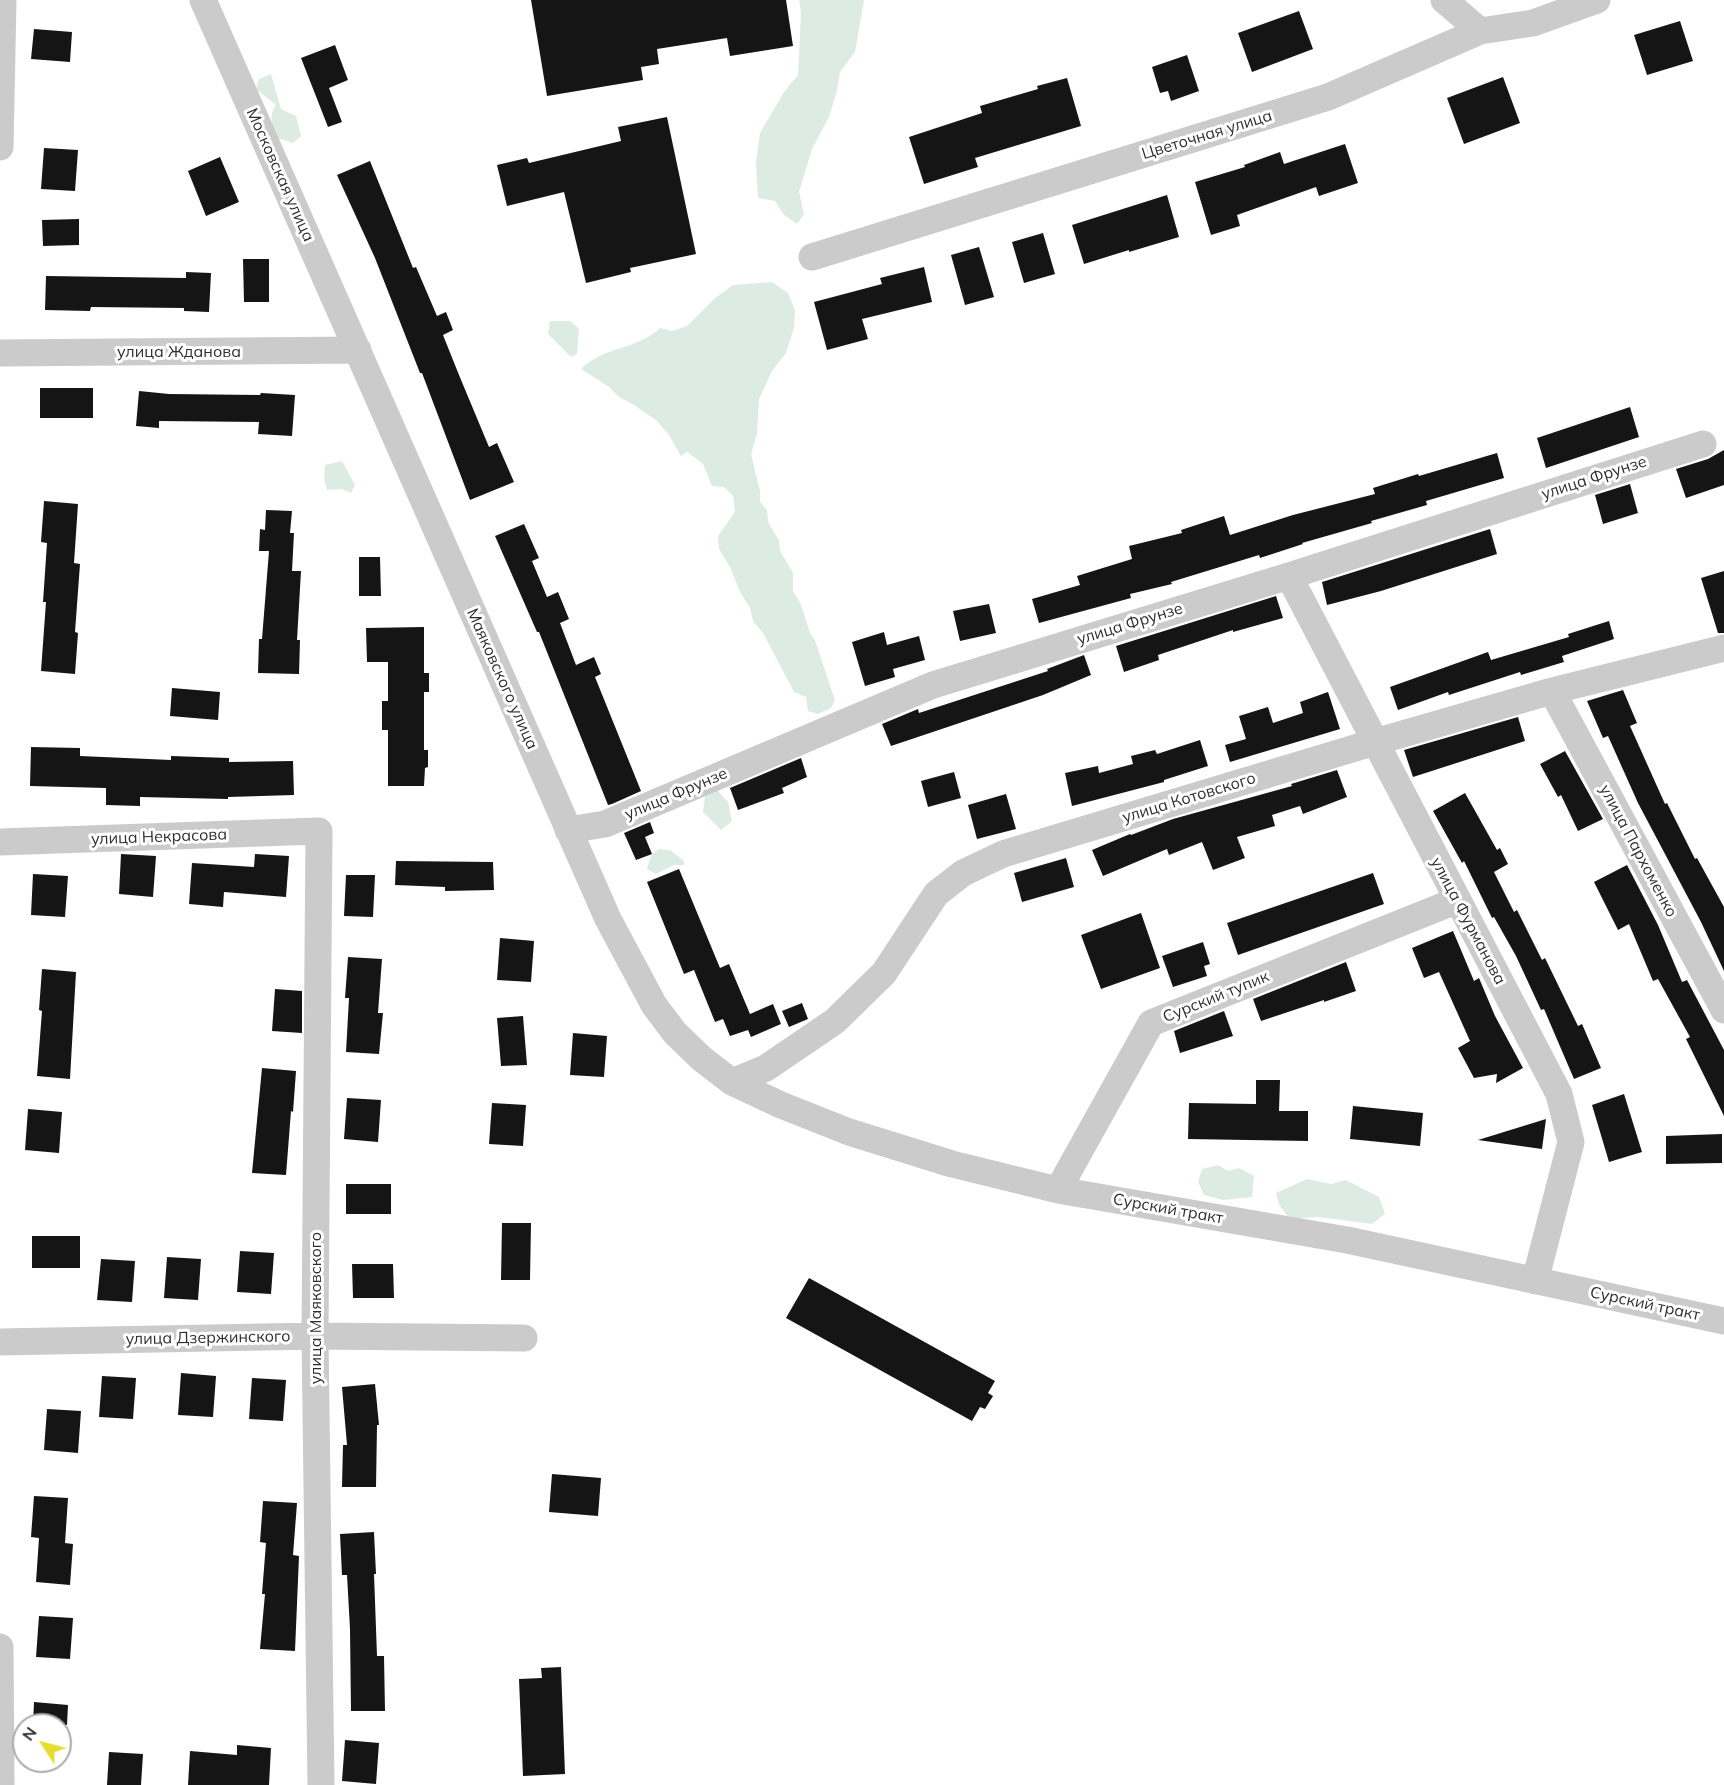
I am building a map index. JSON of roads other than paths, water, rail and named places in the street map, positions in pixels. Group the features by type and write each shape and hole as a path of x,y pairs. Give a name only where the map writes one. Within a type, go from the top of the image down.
{"street":[{"path":"0,147 3,0"},
{"name":"Московская улица","path":"203,0 358,350"},
{"path":"1444,0 1480,31"},
{"name":"Цветочная улица","path":"812,257 1328,97 1480,31 1533,23 1597,0"},
{"name":"улица Жданова","path":"0,353 358,350"},
{"name":"Маяковского улица","path":"358,350 608,919 654,1005"},
{"name":"улица Фрунзе","path":"568,830 605,824 933,685 1288,576 1703,444"},
{"name":"улица Фурманова","path":"1288,576 1559,1094 1571,1142 1535,1281"},
{"name":"улица Котовского","path":"732,1082 766,1068 835,1020 884,973 936,894 963,873 1003,854 1375,742 1552,692 1724,648"},
{"name":"улица Пархоменко","path":"1552,692 1724,1010"},
{"name":"улица Некрасова","path":"0,842 319,831"},
{"name":"улица Маяковского","path":"319,831 315,1336 321,1785"},
{"name":"Сурский тупик","path":"1058,1190 1151,1023 1458,900"},
{"name":"Сурский тракт","path":"654,1005 675,1033 702,1059 732,1082 781,1105 849,1132 952,1164 1058,1190 1347,1240 1724,1321"},
{"name":"улица Дзержинского","path":"0,1341 315,1336 524,1338"},
{"path":"0,1647 1,1785"}]}
